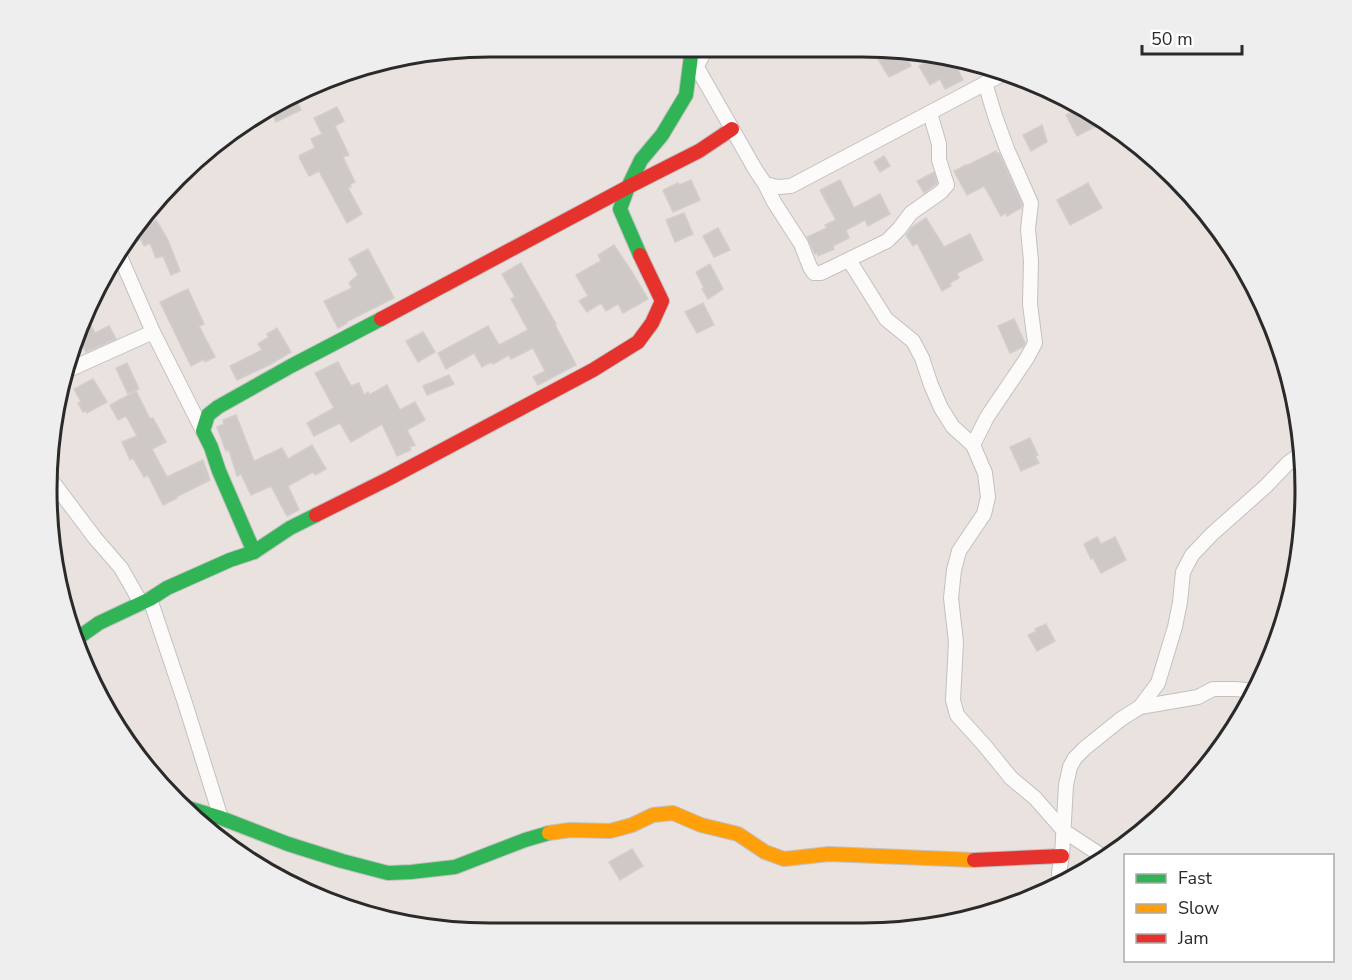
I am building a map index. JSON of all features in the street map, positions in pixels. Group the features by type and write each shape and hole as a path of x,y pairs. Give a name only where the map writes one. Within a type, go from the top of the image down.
{"street":[{"path":"691,58 754,169 801,244 814,273 821,273 887,241 911,213 941,192 947,185 939,160 939,144 930,113"},
{"path":"82,635 99,623 146,601 167,588 219,564 254,552 290,528 390,478 593,370 638,342 652,323 662,302 620,209 640,160 662,135 686,95 691,58"},
{"path":"765,184 778,187 791,186 995,78"},
{"path":"973,445 987,417 1035,343 1030,304 1031,261 1028,229 1031,203 1003,138 985,83"},
{"path":"203,430 208,415 218,406 699,151 732,129"},
{"path":"849,260 886,319 913,341 941,408 953,427 973,445 985,473 988,497 984,514 959,551 954,570 951,598 956,642 953,700 957,715 1011,778 1035,798 1064,831 1098,853"},
{"path":"122,262 153,332 211,447 254,552"},
{"path":"75,367 153,332"},
{"path":"1059,875 1066,785 1070,767 1075,758 1121,719 1140,707 1158,683 1175,627 1183,572 1192,555 1294,459"},
{"path":"57,488 146,601 185,703 221,818"},
{"path":"1140,707 1198,697 1213,689 1246,689"},
{"path":"201,812 288,844 388,873 455,867 544,834 570,830 610,831 632,825 653,815 673,813 701,825 738,834 765,852 784,859 829,854 984,860 1062,856"}],"building":[{"path":"877,58 908,60 911,66 889,77"},
{"path":"926,62 961,69 958,70 963,80 945,89 940,79 930,85 919,66"},
{"path":"297,102 301,110 276,122 273,115"},
{"path":"337,107 344,121 335,126 349,155 343,157 355,182 348,188 362,214 347,223 319,171 309,176 299,157 315,148 311,139 322,134 314,118"},
{"path":"1073,112 1096,126 1077,136 1066,115"},
{"path":"1042,125 1047,142 1031,151 1023,135"},
{"path":"996,151 997,154 999,153 1022,204 1021,208 1007,216 1006,213 1001,216 984,186 967,195 954,171"},
{"path":"884,156 890,166 880,172 874,162"},
{"path":"934,172 937,183 924,193 917,181"},
{"path":"691,180 700,200 673,212 663,190"},
{"path":"840,180 854,208 880,194 890,214 868,226 865,220 846,230 849,238 833,246 834,249 818,256 807,237 827,228 825,225 836,220 820,190"},
{"path":"1088,183 1102,208 1070,225 1057,200"},
{"path":"684,213 693,234 675,242 666,220"},
{"path":"926,218 944,247 970,234 983,260 957,273 959,278 942,291 917,243 913,246 906,235 912,227"},
{"path":"156,220 168,240 180,271 171,275 163,256 156,258 150,243 144,246 141,239 135,242 150,221 151,223"},
{"path":"718,228 730,250 714,257 703,236"},
{"path":"614,245 648,299 623,313 618,304 606,311 601,303 587,312 579,301 588,296 576,275 601,261 598,255"},
{"path":"368,249 394,298 338,328 324,301 352,288 349,283 358,275 349,259"},
{"path":"521,263 556,324 576,365 538,385 533,377 545,371 533,348 511,359 509,355 482,367 474,353 446,369 438,353 488,326 499,345 528,330 511,299 515,297 502,274"},
{"path":"710,264 723,289 708,299 696,272"},
{"path":"188,289 204,324 199,326 215,357 205,362 204,359 191,366 160,302"},
{"path":"703,303 714,325 697,333 685,312"},
{"path":"1014,319 1025,343 1023,347 1010,353 998,326"},
{"path":"90,324 95,333 109,326 116,339 86,352 82,345"},
{"path":"277,328 291,352 237,380 230,366 262,350 258,344 269,337 267,334"},
{"path":"423,332 435,352 418,362 406,341"},
{"path":"338,362 351,386 359,383 364,395 368,392 369,395 387,385 400,410 415,402 425,420 407,430 415,445 409,447 411,450 397,456 382,424 351,442 340,423 314,436 307,423 334,408 315,373"},
{"path":"127,363 139,389 128,394 116,368"},
{"path":"449,375 454,384 427,395 423,386"},
{"path":"93,379 107,402 87,413 83,412 78,403 81,402 74,389"},
{"path":"136,391 150,419 153,418 166,442 152,449 167,477 203,460 210,480 163,505 148,475 144,477 133,458 130,460 122,442 137,436 126,416 118,420 110,405"},
{"path":"236,415 254,461 282,448 288,459 312,445 326,469 315,475 313,472 288,486 299,510 287,516 271,486 251,495 241,474 237,476 229,450 226,451 217,427 224,424 223,420"},
{"path":"1030,438 1039,463 1021,471 1010,447"},
{"path":"1097,537 1101,544 1115,537 1126,560 1101,573 1084,544"},
{"path":"1046,624 1055,641 1037,651 1028,635"},
{"path":"632,849 643,866 620,880 609,862"}],"traffic: fast":[{"path":"640,255 620,209 641,160 662,135 686,95 691,57"},
{"path":"254,552 203,431 208,415 218,407 291,366 381,319"},
{"path":"82,635 99,623 150,599 167,588 254,552 290,528 316,515"},
{"path":"201,812 288,844 388,873 455,867 549,833"}],"traffic: slow":[{"path":"549,833 570,830 610,831 632,825 653,815 673,813 701,825 738,834 765,852 784,859 829,854 974,860"}],"traffic: jam":[{"path":"381,319 699,151 732,129"},
{"path":"316,515 593,370 638,342 652,323 662,301 640,255"},
{"path":"974,860 1062,856"}]}
